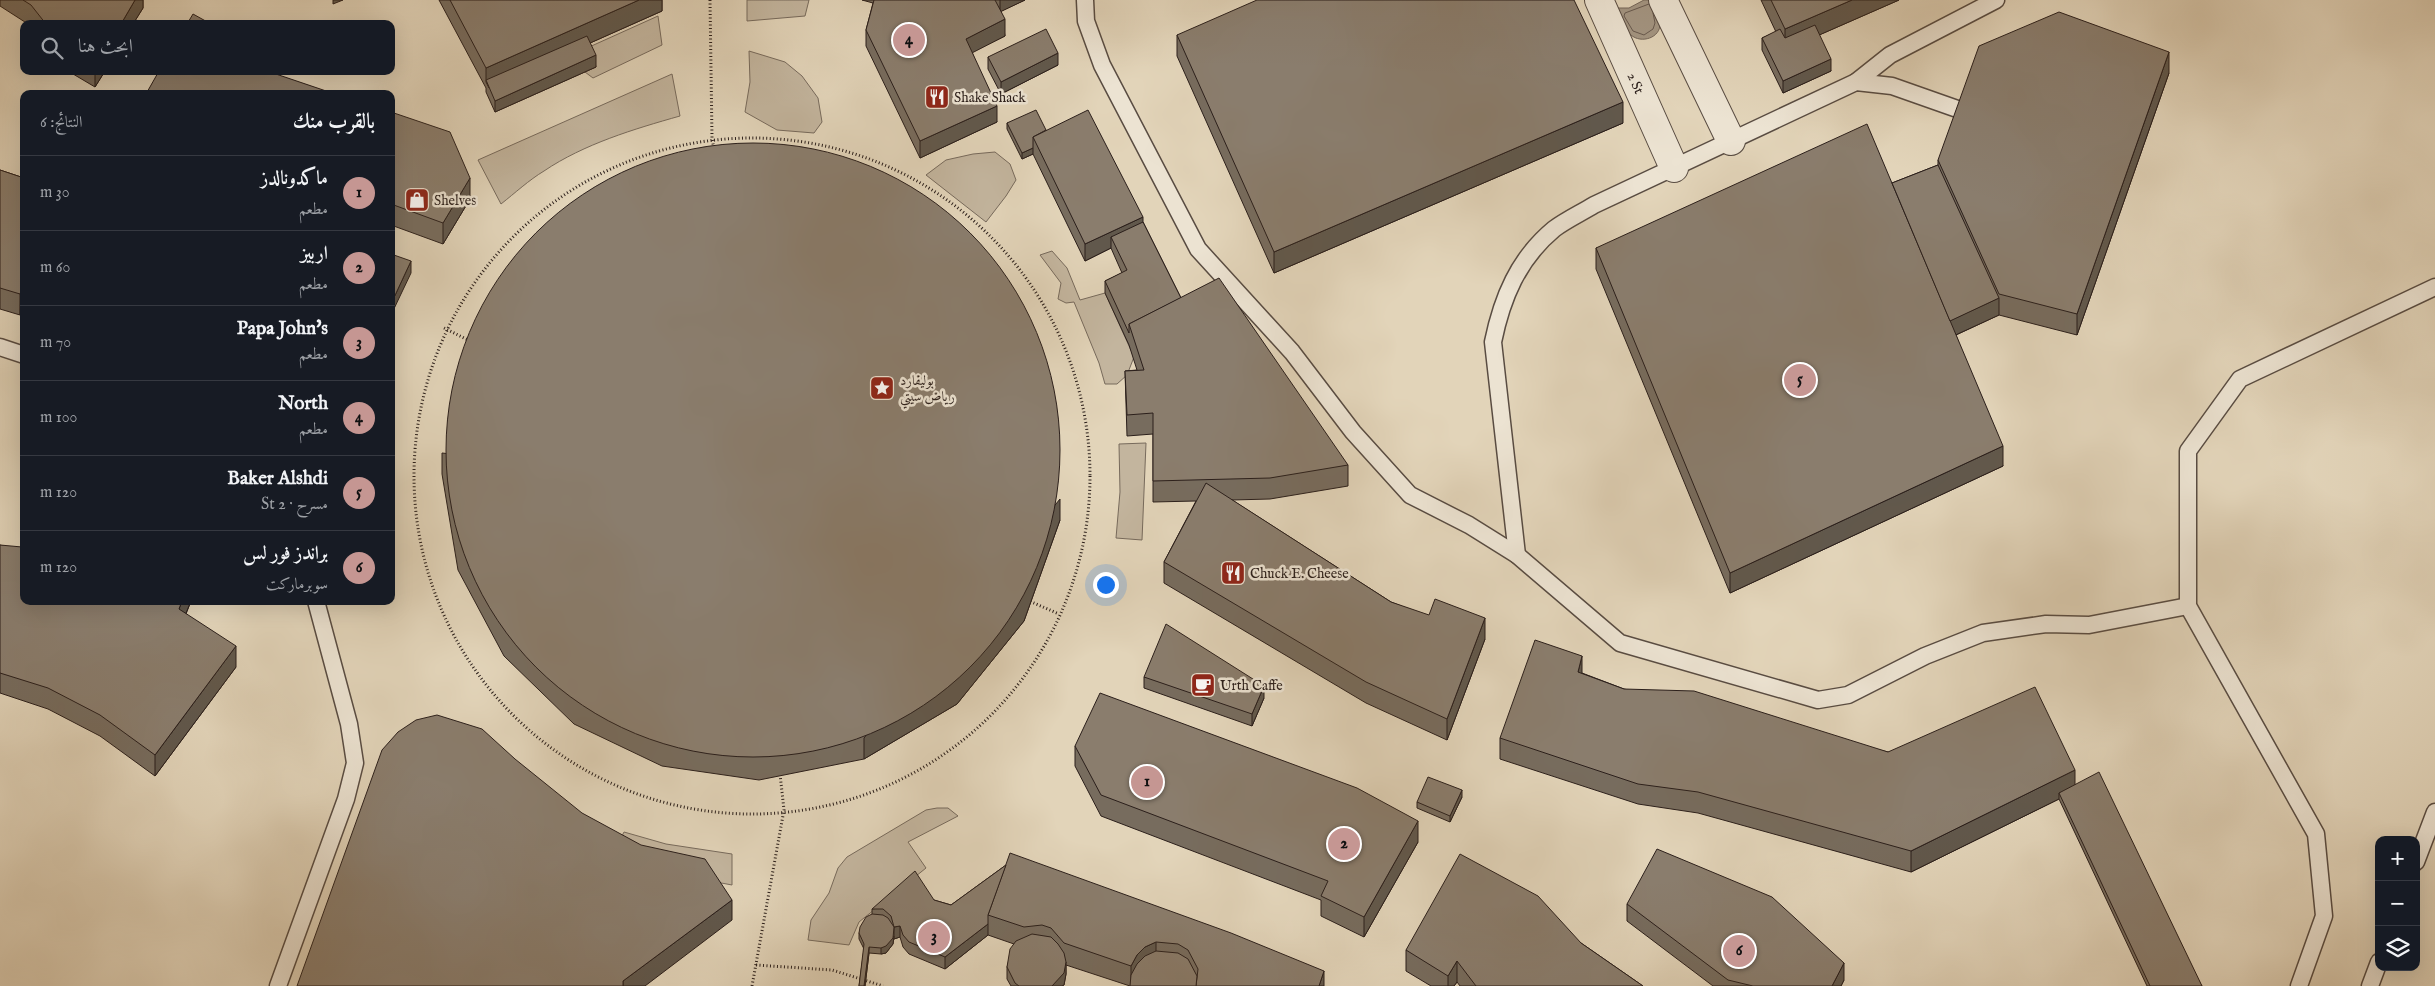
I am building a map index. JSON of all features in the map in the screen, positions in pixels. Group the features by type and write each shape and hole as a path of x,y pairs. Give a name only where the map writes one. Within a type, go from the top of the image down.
{"street":[{"name":"2 St","path":"1599,0 1674,168"},
{"path":"1663,0 1731,141"}],"lane":[{"path":"1085,0 1086,21 1102,65 1198,250 1292,352 1353,432 1410,494 1469,525 1517,555 1620,643 1818,700 1848,695 1925,656 1983,633 2046,624 2088,625 2188,606"},
{"path":"1517,555 1493,342 1499,310 1512,278 1531,252 1555,228 1594,205 1856,82 1890,55 1996,0"},
{"path":"1856,82 1892,86 1963,111"},
{"path":"2299,986 2324,916 2316,834 2188,606 2188,451 2240,378 2435,287"},
{"path":"0,347 20,354"},
{"path":"278,986 346,799 355,763 349,724 317,605"},
{"path":"2420,851 2435,812"},
{"path":"2370,986 2376,971"}],"path":[{"path":"710,0 712,138 716,157"},
{"path":"712,138 822,143 925,183 1010,253 1068,346 1092,454 1082,563 1037,663 962,744 862,797 749,816 636,796 537,740 462,656 418,551 412,438 444,328 510,236 602,170 712,138"},
{"path":"444,328 470,341"},
{"path":"1023,598 1059,614"},
{"path":"752,986 784,810 780,770"},
{"path":"756,965 832,970 883,986"}],"shaded area":[{"path":"747,0 809,0 805,16 747,21"},
{"path":"658,16 662,45 593,78 585,72 587,48"},
{"path":"749,51 785,62 802,76 818,98 822,122 814,133 777,130 745,112 750,82"},
{"path":"672,74 680,116 592,145 559,161 527,182 501,204 478,160"},
{"path":"995,152 1010,164 1016,180 986,222 926,175 946,160 973,154"},
{"path":"1052,251 1067,268 1080,300 1105,293 1134,357 1127,375 1117,384 1105,384 1099,363 1074,302 1066,303 1058,299 1061,283 1040,255"},
{"path":"1146,443 1142,540 1116,538 1120,492 1119,444"},
{"path":"948,808 958,816 908,842 926,868 859,922 849,945 808,940 811,920 829,893 838,868 847,857 926,810"},
{"path":"624,832 666,844 732,854 732,885 679,875 616,848"}],"water":[{"path":"1644,0 1653,0 1660,23 1654,36 1640,39 1635,38 1626,30 1614,8 1629,8"}],"building":[{"path":"23,0 135,0 123,20 43,20 31,5"},
{"path":"450,0 639,0 486,68"},
{"path":"874,0 995,0 1005,19 966,39 997,106 920,141 866,30"},
{"path":"1257,0 1574,0 1623,102 1274,252 1177,35"},
{"path":"1771,0 1852,0 1785,29"},
{"path":"2059,12 2169,52 2077,314 1999,294 1938,160 1979,46"},
{"path":"193,14 204,20 189,20"},
{"path":"1815,25 1831,59 1783,81 1762,38 1780,29 1785,38"},
{"path":"1046,29 1058,53 1001,82 988,57"},
{"path":"587,36 596,55 495,101 486,80"},
{"path":"157,75 279,75 323,90 148,90"},
{"path":"1036,110 1046,130 1033,137 1033,148 1022,153 1007,123"},
{"path":"1088,110 1143,217 1085,244 1033,137"},
{"path":"395,113 450,132 470,178 443,223 395,205"},
{"path":"1867,124 2003,446 1730,573 1596,248"},
{"path":"753,143 783,144 813,149 871,166 924,194 948,212 970,233 991,255 1009,279 1037,332 1054,390 1059,420 1059,480 1054,510 1037,568 1009,621 991,645 970,667 948,688 924,706 871,734 813,751 783,756 753,757 723,756 693,751 635,734 582,706 558,688 536,667 515,645 497,621 469,568 452,510 447,480 446,450 447,420 452,390 469,332 497,279 515,255 536,233 558,212 582,194 635,166 693,149 723,144"},
{"path":"1938,165 1999,298 1950,321 1892,183"},
{"path":"0,170 20,177 20,294 0,288"},
{"path":"1143,222 1181,298 1129,324 1129,333 1105,281 1127,270 1111,237"},
{"path":"395,255 411,261 395,295"},
{"path":"1219,278 1348,465 1270,478 1153,481 1153,413 1127,415 1125,371 1144,370 1129,324"},
{"path":"1206,483 1391,602 1429,615 1435,599 1485,618 1447,719 1366,682 1164,562"},
{"path":"0,545 20,547 20,605 180,605 179,609 236,646 155,755 100,715 48,688 0,673"},
{"path":"1166,624 1264,686 1252,714 1144,677"},
{"path":"1535,640 1582,656 1578,672 1624,689 1694,691 1888,752 2035,687 2075,770 1911,851 1698,792 1638,784 1500,738"},
{"path":"1100,693 1357,788 1418,821 1364,917 1321,896 1328,881 1101,795 1075,746"},
{"path":"437,715 482,729 515,759 582,813 641,845 705,859 732,900 623,981 623,986 297,986 382,750 398,732 416,720"},
{"path":"2099,772 2202,986 2150,986 2059,793"},
{"path":"1428,777 1462,790 1450,816 1417,802"},
{"path":"1657,849 1772,897 1844,963 1832,986 1753,986 1728,980 1627,904"},
{"path":"1010,853 1231,933 1324,971 1319,986 1196,986 1198,969 1188,950 1178,944 1156,942 1145,947 1137,955 1131,966 1064,943 1051,928 1042,925 1024,927 988,915"},
{"path":"1460,854 1538,896 1581,943 1643,986 1476,986 1457,961 1448,976 1406,950"},
{"path":"1006,865 988,915 988,924 945,957 909,942 903,935 900,926 894,927 891,916 883,909 872,909 915,871 934,900 951,905"},
{"path":"872,914 883,915 888,918 894,927 893,938 886,946 881,948 869,947 864,986 859,986 864,944 859,933 860,927 866,917"},
{"path":"1032,934 1051,937 1064,953 1066,962 1064,973 1052,986 1019,986 1015,983 1007,967 1010,949 1016,941"},
{"path":"1156,951 1178,953 1188,959 1197,976 1196,986 1130,986 1131,975 1137,964 1145,956"}],"place":[{"name":"North","path":"909,40"},
{"name":"Shake Shack","path":"937,97"},
{"name":"Shelves","path":"417,200"},
{"name":"Baker Alshdi","path":"1800,380"},
{"name":"بوليفارد رياض سيتي","path":"882,388"},
{"name":"Chuck E. Cheese","path":"1233,573"},
{"name":"Urth Caffe","path":"1203,685"},
{"name":"ماكدونالدز","path":"1147,782"},
{"name":"اربيز","path":"1344,844"},
{"name":"Papa John's","path":"934,937"},
{"name":"براندز فور لس","path":"1739,951"}]}
